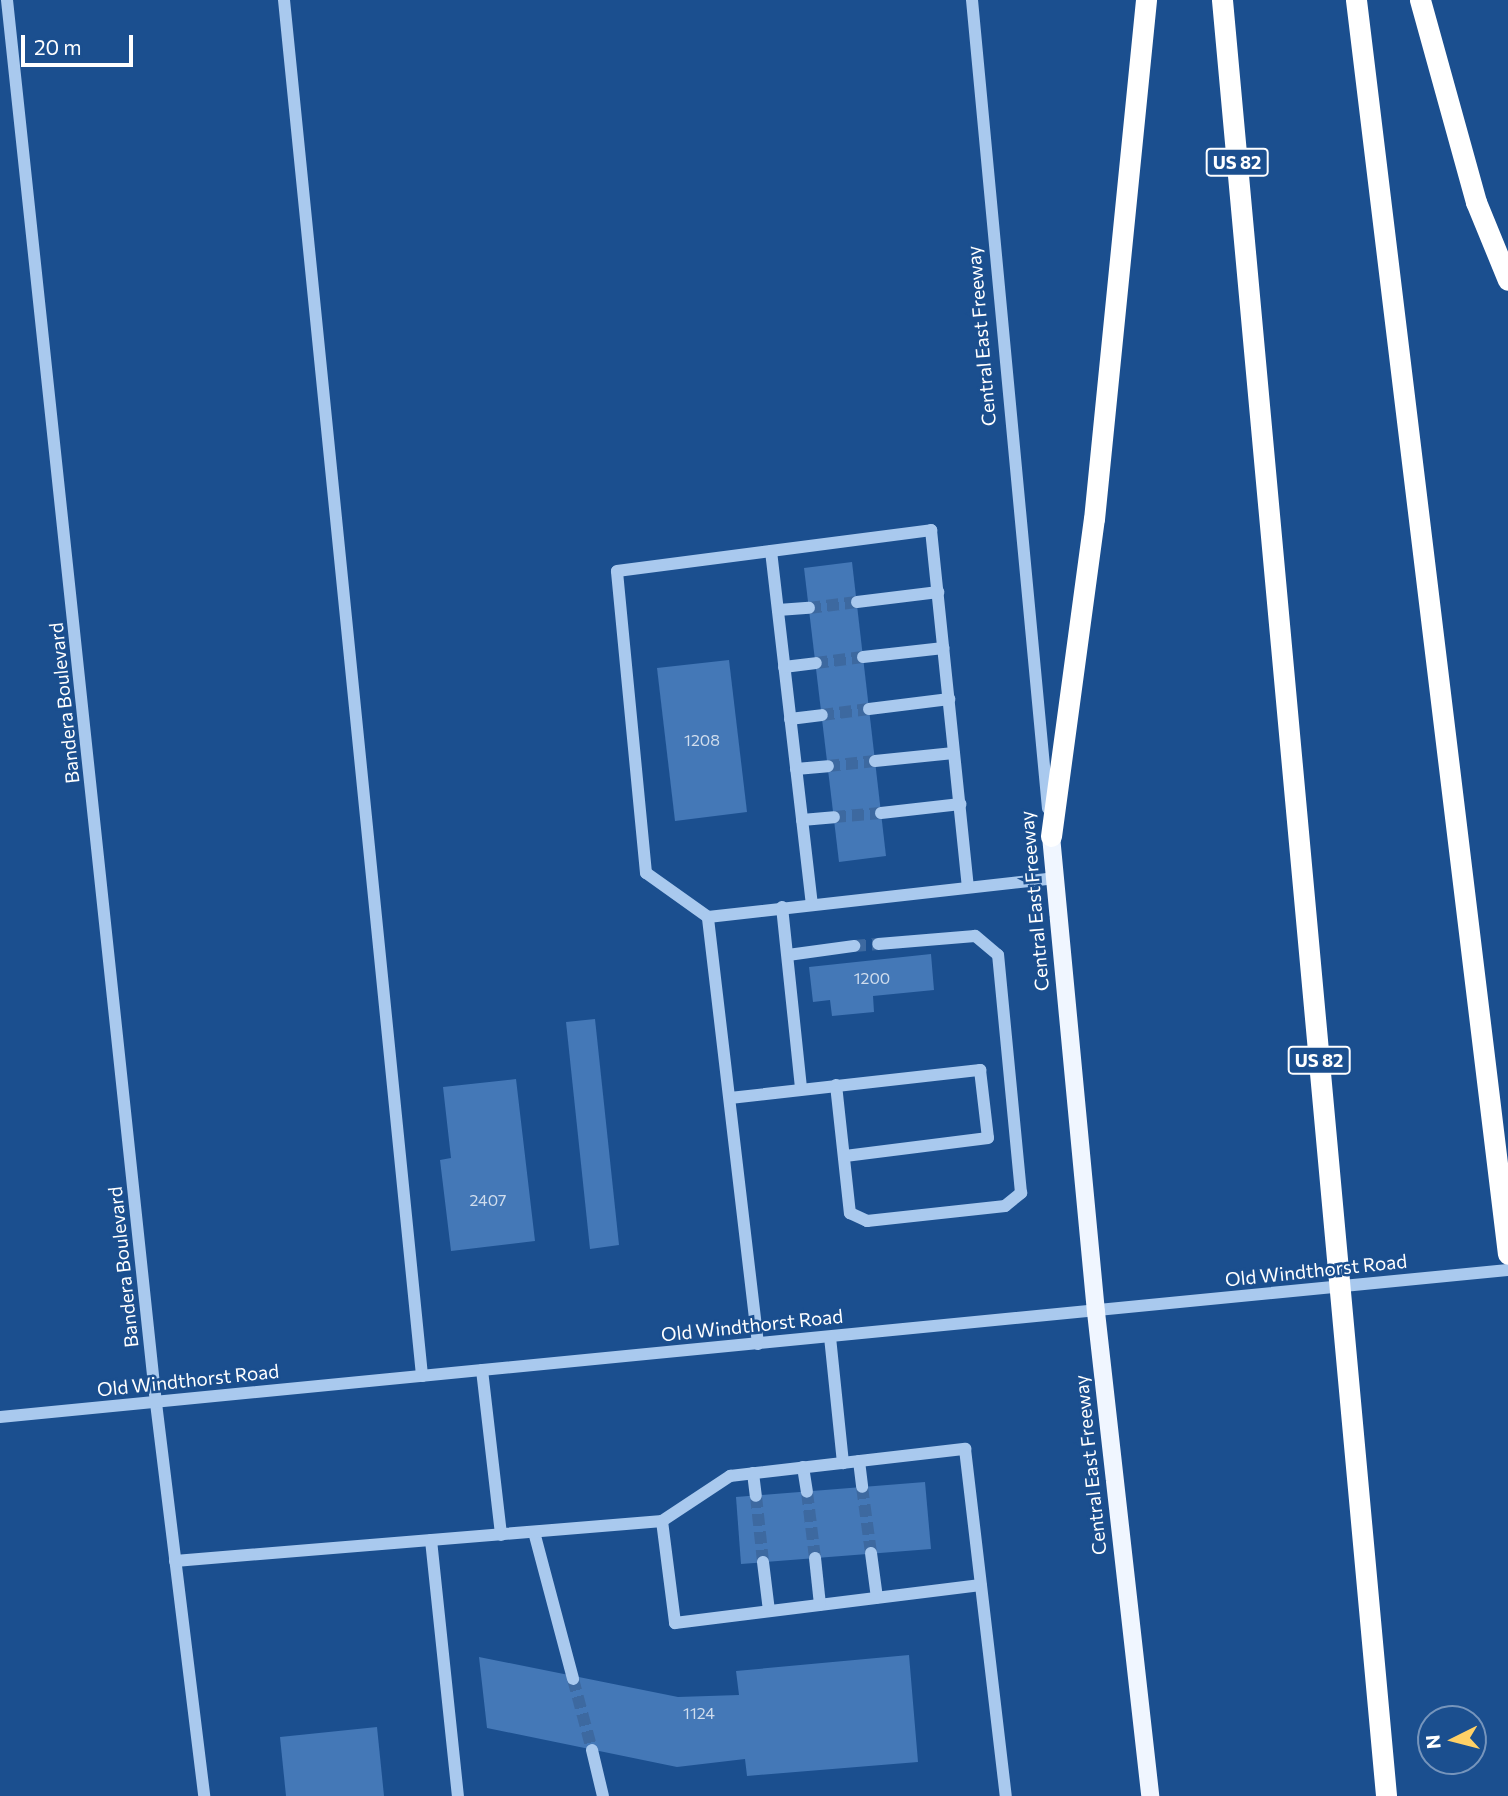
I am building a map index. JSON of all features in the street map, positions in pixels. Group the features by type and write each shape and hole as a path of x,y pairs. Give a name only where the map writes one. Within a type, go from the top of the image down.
{"highway":[{"path":"1051,836 1094,519 1146,0"},
{"name":"US 82","path":"1222,0 1386,1796"},
{"path":"1356,0 1508,1254"},
{"path":"1420,0 1476,202 1508,279"}],"main road":[{"name":"Central East Freeway","path":"1051,836 1096,1312 1150,1796"}],"street":[{"name":"Bandera Boulevard","path":"7,0 156,1402 204,1796"},
{"path":"284,0 422,1376"},
{"name":"Central East Freeway","path":"972,0 1051,836"},
{"path":"968,887 931,530 617,570 646,873 708,917 812,903 968,887 1054,878"},
{"path":"771,551 812,903"},
{"path":"857,602 937,592"},
{"path":"778,610 809,608"},
{"path":"863,657 943,648"},
{"path":"784,667 816,663"},
{"path":"869,709 949,699"},
{"path":"790,719 822,715"},
{"path":"875,761 954,753"},
{"path":"796,769 828,766"},
{"path":"881,813 960,804"},
{"path":"802,820 834,817"},
{"path":"782,907 801,1088"},
{"path":"708,917 758,1344"},
{"path":"836,1085 850,1213 867,1221 1005,1206 1021,1193 998,955 975,936 878,944"},
{"path":"788,955 854,946"},
{"path":"730,1098 980,1070 988,1139 845,1156"},
{"name":"Old Windthorst Road","path":"0,1417 1508,1270"},
{"path":"830,1337 844,1463"},
{"path":"482,1370 501,1535"},
{"path":"176,1561 662,1521 730,1476 965,1449 1006,1796"},
{"path":"859,1461 862,1487"},
{"path":"803,1467 807,1492"},
{"path":"753,1473 756,1496"},
{"path":"662,1521 675,1623 981,1585"},
{"path":"534,1532 573,1679"},
{"path":"431,1540 457,1796"},
{"path":"871,1553 877,1598"},
{"path":"815,1558 820,1605"},
{"path":"763,1562 769,1611"},
{"path":"592,1749 603,1796"}],"building":[{"path":"852,562 886,856 839,862 804,568"},
{"path":"729,660 747,812 675,821 657,668"},
{"path":"931,954 934,990 873,996 874,1012 832,1016 830,1000 813,1002 809,967"},
{"path":"595,1019 619,1245 590,1249 566,1022"},
{"path":"516,1079 535,1241 451,1251 440,1160 451,1158 443,1087"},
{"path":"925,1482 931,1549 741,1564 736,1497"},
{"path":"909,1655 918,1762 747,1776 745,1759 677,1767 487,1728 479,1657 678,1697 739,1695 736,1671"},
{"path":"377,1727 384,1796 286,1796 280,1737"}],"tunnel":[{"path":"809,608 857,602"},
{"path":"816,663 863,657"},
{"path":"822,715 869,709"},
{"path":"828,766 875,761"},
{"path":"834,817 881,813"},
{"path":"854,946 878,944"},
{"path":"862,1487 871,1553"},
{"path":"807,1492 815,1558"},
{"path":"756,1496 763,1562"},
{"path":"573,1679 592,1750"}]}
